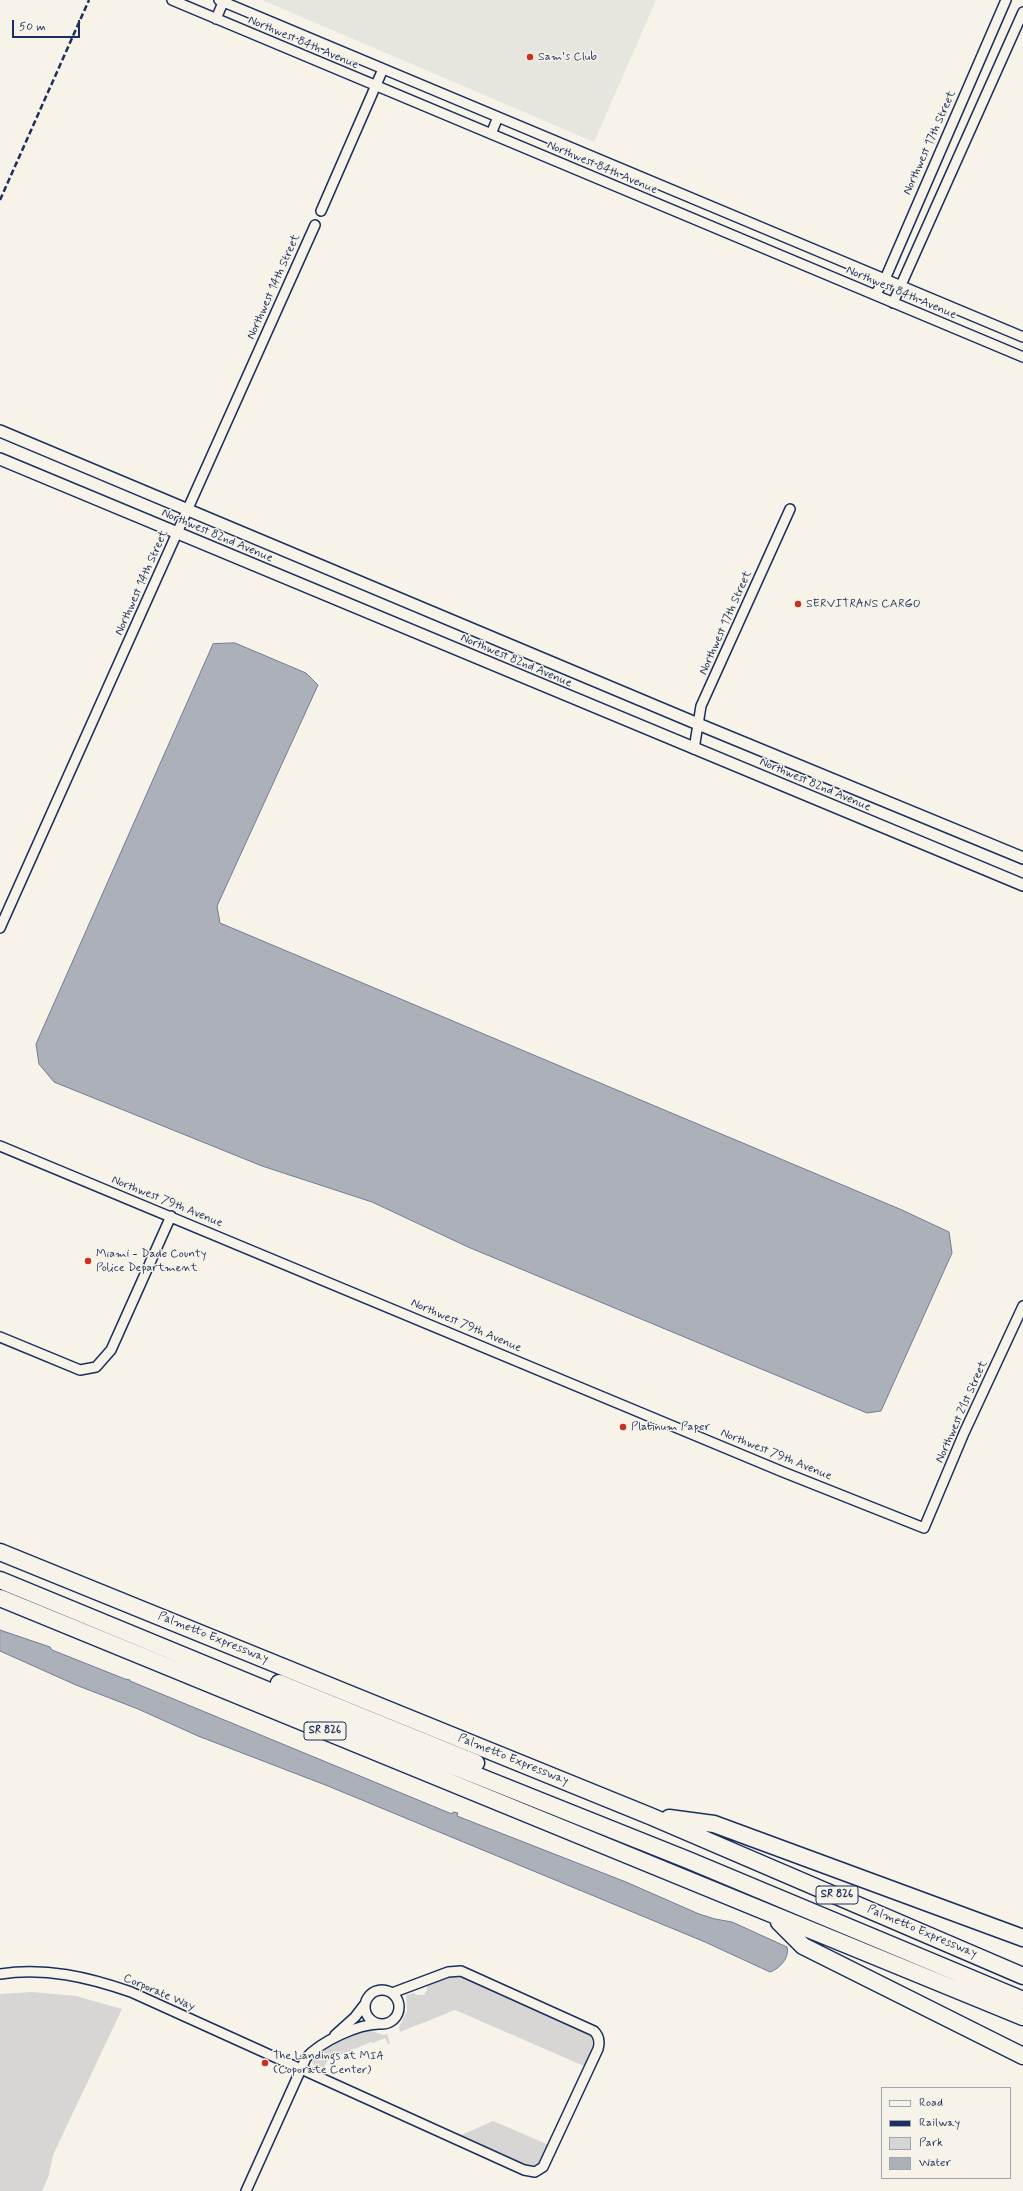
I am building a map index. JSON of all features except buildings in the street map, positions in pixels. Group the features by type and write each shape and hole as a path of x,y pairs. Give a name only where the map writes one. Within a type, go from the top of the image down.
{"highway":[{"name":"Palmetto Expressway","path":"0,1552 650,1816 1023,1976"},
{"path":"0,1570 815,1901 1023,1989"},
{"path":"0,1580 393,1742 702,1866 1023,2000"},
{"name":"SR 826","path":"0,1598 1023,2018"},
{"path":"650,1816 714,1824 1023,1938"},
{"path":"772,1916 803,1946 1023,2056"}],"street":[{"name":"Northwest 84th Avenue","path":"172,0 1023,357"},
{"name":"Northwest 17th Street","path":"875,295 885,279 1006,0"},
{"name":"Northwest 84th Avenue","path":"222,1 1023,337"},
{"path":"216,19 222,1"},
{"path":"892,302 1023,12"},
{"path":"321,211 383,69"},
{"path":"491,134 498,117"},
{"name":"Northwest 14th Street","path":"0,928 315,225"},
{"name":"Northwest 82nd Avenue","path":"0,431 698,724 1023,858"},
{"name":"Northwest 82nd Avenue","path":"0,459 694,750 1023,885"},
{"name":"Northwest 17th Street","path":"694,750 702,706 790,509"},
{"name":"Northwest 79th Avenue","path":"0,1146 782,1472 924,1528"},
{"path":"0,1337 80,1370 96,1367 111,1350 171,1216"},
{"name":"Northwest 21st Street","path":"924,1528 964,1433 1023,1306"},
{"name":"Corporate Way","path":"0,1974 22,1972 53,1973 103,1982 137,1995 524,2170 535,2172 543,2167 598,2049 598,2038 594,2031 461,1971 448,1972 392,1993"},
{"path":"246,2191 300,2069 312,2051 326,2042 355,2017 370,1995 375,1991 386,1990 392,1993 398,2003 397,2015 388,2023 367,2024 326,2042"},
{"path":"365,2004 368,2018 381,2024"}],"shaded area":[{"path":"262,0 656,0 594,142"}],"green space":[{"path":"458,1975 589,2033 592,2046 584,2066 455,2010 400,2032 399,2027 407,2011 406,1995 414,1993 417,1995 424,1995 427,1990 427,1985"},
{"path":"32,1992 76,1996 122,2009 53,2155 49,2175 42,2191 0,2191 0,1994"},
{"path":"361,2030 362,2032 369,2030 383,2035 387,2034 390,2044 388,2044 385,2038 373,2043 371,2042 328,2060 322,2071 312,2063 318,2054"},
{"path":"493,2121 549,2145 542,2160 533,2166 529,2166 461,2135"}],"water":[{"path":"235,643 306,673 318,685 217,906 220,923 902,1210 949,1232 952,1253 881,1411 867,1413 468,1247 372,1202 262,1166 54,1082 39,1064 36,1044 213,644"},
{"path":"0,1630 50,1647 52,1650 130,1680 452,1814 453,1812 458,1813 457,1816 626,1882 699,1914 732,1922 787,1947 787,1955 780,1966 770,1972 705,1942 328,1786 198,1736 138,1709 76,1685 0,1651"}],"railway":[{"path":"0,200 89,0"}],"place":[{"name":"Sam's Club","path":"530,57"},
{"name":"SERVITRANS CARGO","path":"798,604"},
{"name":"Miami - Dade County Police Department","path":"88,1261"},
{"name":"Platinum Paper","path":"623,1427"},
{"name":"The Landings at MIA (Coporate Center)","path":"265,2063"}]}
